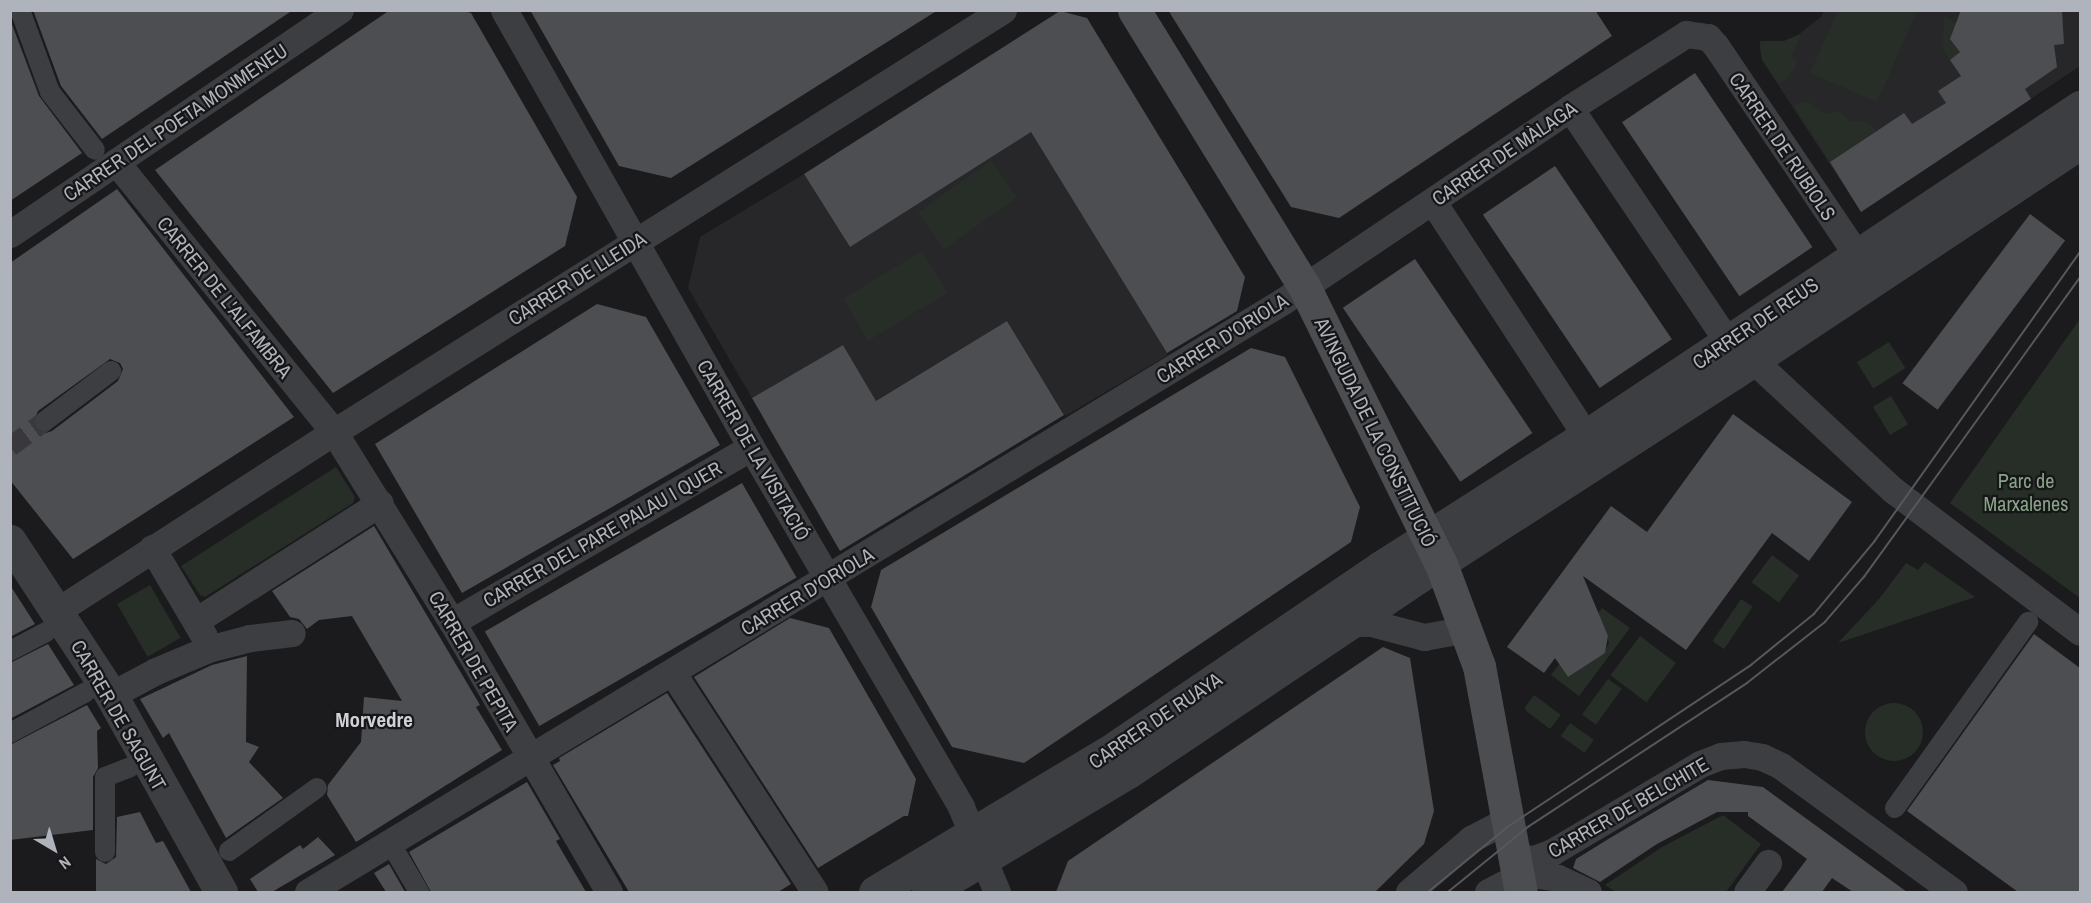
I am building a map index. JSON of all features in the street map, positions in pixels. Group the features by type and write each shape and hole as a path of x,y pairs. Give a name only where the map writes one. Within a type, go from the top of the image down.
{"main road":[{"name":"AVINGUDA DE LA CONSTITUCIÓ","path":"1134,10 1304,286 1434,550 1467,629 1479,666 1515,861"}],"street":[{"name":"CARRER DE L'ALFAMBRA","path":"20,10 50,92 334,432"},
{"name":"CARRER DEL POETA MONMENEU","path":"10,234 105,156 340,10"},
{"name":"CARRER DE LA VISITACIÓ","path":"504,10 752,447 961,807 997,892"},
{"name":"CARRER DE LLEIDA","path":"52,621 152,548 1003,10"},
{"name":"CARRER DE MÀLAGA","path":"1304,286 1676,38 1686,34 1708,37"},
{"name":"CARRER DE RUBIOLS","path":"1708,37 1857,255"},
{"name":"CARRER DE REUS","path":"1434,550 1586,436 1741,351 1857,255 2080,107"},
{"path":"1570,108 1741,351 1893,490 2080,632"},
{"name":"CARRER DE REUS","path":"1434,550 1741,351 2080,143"},
{"path":"1433,202 1586,436"},
{"name":"CARRER D'ORIOLA","path":"308,892 828,579 1304,286"},
{"path":"45,421 111,371"},
{"name":"CARRER DE PEPITA","path":"334,432 452,622 609,892"},
{"name":"CARRER DEL PARE PALAU I QUER","path":"452,622 752,447"},
{"path":"197,620 380,503"},
{"name":"CARRER DE SAGUNT","path":"10,541 52,621 221,892"},
{"path":"152,548 197,620 208,649"},
{"name":"CARRER DE RUAYA","path":"875,892 978,847 1128,772 1350,623 1434,550"},
{"name":"CARRER DE RUAYA","path":"928,892 978,847 1116,747 1434,550"},
{"path":"10,651 52,621"},
{"path":"1895,808 2028,622"},
{"path":"1350,623 1371,623 1425,637 1467,629"},
{"path":"10,733 208,649 250,638 292,633"},
{"path":"672,672 815,892"},
{"name":"CARRER DE BELCHITE","path":"1515,861 1524,858 1534,860 1552,852 1700,764 1721,756 1744,754 1762,757 1781,766 1954,892"},
{"path":"105,852 105,777 129,768"},
{"path":"229,851 317,788"},
{"path":"1409,892 1471,839 1515,861 1531,874 1558,879 1588,892"},
{"path":"1552,852 1548,866 1558,879"},
{"path":"398,856 419,892"},
{"path":"1488,892 1515,861"},
{"path":"1747,892 1768,863"}],"shaded area":[{"path":"1824,11 2080,11 2080,66 1861,212 1762,60 1760,41 1784,41 1798,35 1821,17"},
{"path":"1030,130 1168,355 1065,416 1007,321 876,401 843,345 752,398 688,288 700,237 804,174 850,247 1003,150"}],"green space":[{"path":"1838,11 1917,11 1877,102 1810,73"},
{"path":"1944,16 1956,23 1960,52 1950,60 1943,50"},
{"path":"1798,35 1800,37 1791,58 1798,62 1788,78 1779,84 1762,60 1760,41 1784,41"},
{"path":"1811,103 1822,113 1840,112 1851,122 1867,121 1876,131 1830,162 1794,106"},
{"path":"991,161 1017,198 944,249 918,212"},
{"path":"922,251 947,293 868,340 843,298"},
{"name":"Parc de Marxalenes","path":"2080,319 2080,598 1950,503"},
{"path":"1889,342 1905,368 1873,388 1857,362"},
{"path":"1891,396 1908,424 1890,435 1873,407"},
{"path":"336,467 355,497 353,503 205,597 200,595 181,566"},
{"path":"1772,555 1799,575 1779,603 1752,582"},
{"path":"1925,562 1975,597 1838,643 1879,599 1906,563 1918,570"},
{"path":"150,585 180,638 148,657 117,604"},
{"path":"1741,599 1753,607 1724,649 1712,641"},
{"path":"1602,608 1630,628 1579,696 1551,675 1559,664 1568,677 1604,653 1609,643 1605,629 1560,663"},
{"path":"1640,636 1676,663 1646,702 1611,675"},
{"path":"1608,679 1622,689 1596,725 1582,715"},
{"path":"1534,695 1561,715 1550,729 1526,711 1525,707"},
{"path":"1894,703 1905,705 1915,711 1921,721 1923,732 1921,743 1915,753 1905,759 1894,761 1883,759 1873,753 1867,743 1865,732 1867,721 1873,711 1883,705"},
{"path":"1570,723 1594,740 1585,753 1561,736"},
{"path":"1723,815 1761,844 1726,892 1616,892 1605,885 1662,847"}],"building":[{"path":"33,10 293,10 102,139 61,86"},
{"path":"390,10 460,10 471,13 577,197 565,246 333,393 155,170"},
{"path":"530,10 938,10 671,178 619,166"},
{"path":"1168,10 1595,10 1612,36 1339,218 1291,207"},
{"path":"1961,10 2062,11 2064,44 2054,45 2057,67 2025,89 2031,99 1861,212 1830,162 1904,113 1912,124 1946,103 1938,91 1961,76 1950,60 1960,52 1950,39"},
{"path":"1060,11 1087,18 1245,277 1237,311 1167,353 1031,132 850,247 804,174"},
{"path":"10,19 39,96 82,153 10,201"},
{"path":"1695,73 1812,247 1739,296 1622,122"},
{"path":"1555,166 1672,339 1600,388 1483,215"},
{"path":"117,189 294,417 73,559 10,480 10,263","holes":["110,359 120,363 123,369 118,381 52,431 46,433 36,429 33,422 38,411"]},
{"path":"2030,214 2065,240 1938,410 1902,383"},
{"path":"1415,259 1532,433 1460,482 1343,308"},
{"path":"597,304 646,317 720,445 462,593 375,444"},
{"path":"1007,321 1064,415 840,551 752,398 843,345 876,401"},
{"path":"1251,348 1285,357 1360,507 1351,542 1024,763 952,747 871,607 881,570"},
{"path":"1733,414 1852,502 1809,561 1772,533 1686,650 1583,576 1608,636 1605,653 1568,677 1555,658 1544,673 1507,647 1611,506 1647,532"},
{"path":"742,483 796,577 539,726 485,632"},
{"path":"374,526 480,705 476,707 502,750 356,842 327,795 328,785 361,742 364,697 402,701 352,616 319,620 307,629 299,619 290,617 272,591"},
{"path":"10,585 35,624 10,637"},
{"path":"790,618 829,628 916,779 908,816 904,816 818,868 694,677"},
{"path":"2034,634 2080,668 2080,892 2018,892 1907,811"},
{"path":"48,644 74,685 10,719 10,663"},
{"path":"1383,647 1410,658 1434,811 1424,844 1375,892 1056,892 1068,861"},
{"path":"247,656 246,742 259,747 249,762 283,798 226,838 169,733 163,738 140,699 212,665"},
{"path":"667,693 791,884 778,892 629,892 553,765 560,761 559,758"},
{"path":"87,705 101,728 97,731 98,768 93,777 93,830 10,840 10,745"},
{"path":"1708,780 1763,787 1907,892 1853,892 1832,878 1822,892 1782,892 1807,859 1748,816 1748,812 1717,812 1657,844 1600,882 1573,868 1576,859"},
{"path":"527,782 560,839 556,841 586,892 431,892 409,852"},
{"path":"140,812 156,843 163,841 191,892 96,892 96,859 106,864 116,857 117,817"},
{"path":"318,837 335,855 272,892 258,892 250,879 300,845 303,849"},
{"path":"389,864 405,892 386,892 374,873"}],"tunnel":[{"path":"10,447 45,421"}],"tram line":[{"path":"1428,892 1509,826 1751,665 1814,614 1874,542 2080,252"},
{"path":"1448,892 1528,827 1747,683 1825,622 1864,577 2080,277"}],"district":[{"name":"Morvedre","path":"374,720"}]}
